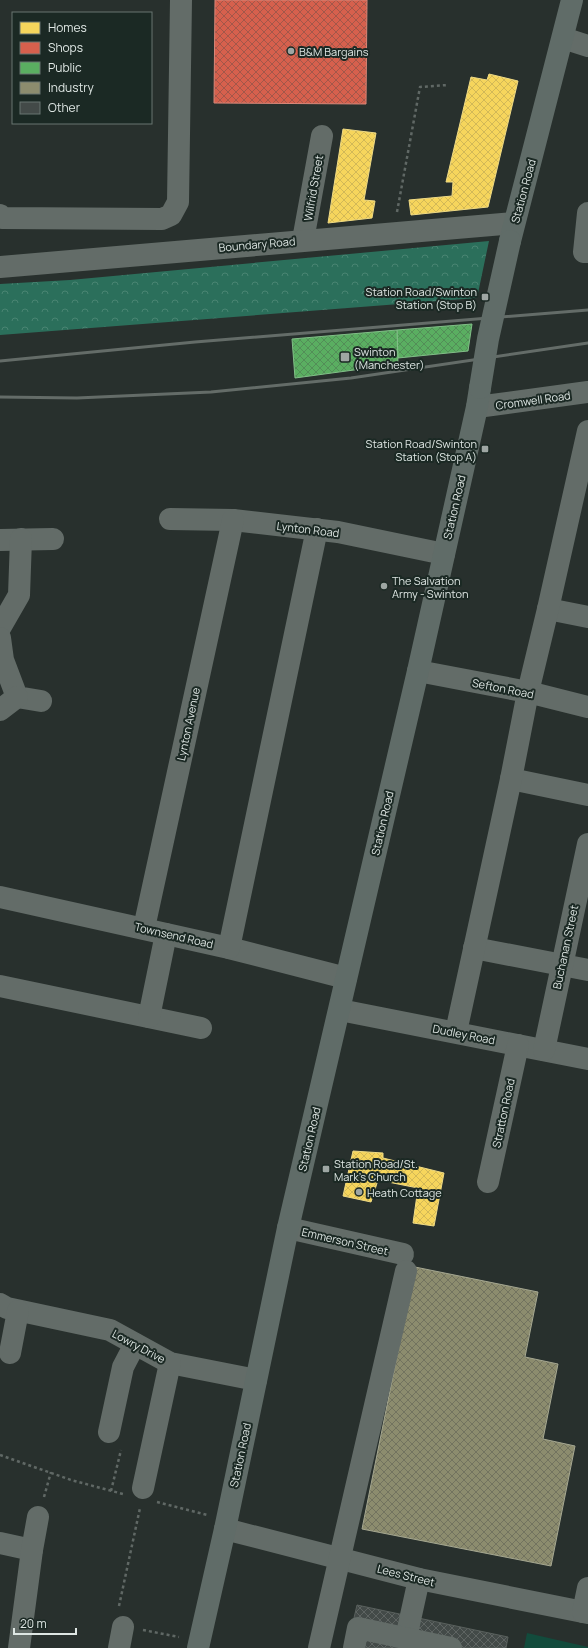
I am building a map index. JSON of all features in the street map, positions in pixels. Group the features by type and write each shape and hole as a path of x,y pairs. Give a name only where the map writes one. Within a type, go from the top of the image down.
{"main road":[{"name":"Station Road","path":"199,1644 225,1529 288,1228 340,1010 346,978 418,671 479,398 488,339 512,232 572,0"}],"street":[{"path":"0,215 2,218 162,219 171,215 178,202 181,0"},
{"path":"563,38 588,46"},
{"name":"Wilfrid Street","path":"303,240 322,136"},
{"path":"588,213 584,252 588,252"},
{"name":"Boundary Road","path":"0,267 393,233 512,232"},
{"name":"Cromwell Road","path":"479,398 588,392"},
{"path":"456,1032 511,779 528,692 588,431"},
{"name":"Lynton Road","path":"170,519 233,520 317,529 444,554"},
{"name":"Lynton Avenue","path":"144,928 233,520"},
{"path":"229,948 317,529"},
{"path":"0,628 19,594 11,539 53,539"},
{"path":"548,609 588,617"},
{"path":"0,638 3,660 17,697"},
{"name":"Sefton Road","path":"418,671 528,692 588,706"},
{"path":"0,710 17,697 41,701"},
{"path":"511,779 588,795"},
{"name":"Buchanan Street","path":"544,1050 588,844"},
{"name":"Townsend Road","path":"0,897 144,928 346,978"},
{"path":"149,1017 166,934"},
{"path":"474,948 588,970"},
{"path":"0,986 201,1028"},
{"name":"Dudley Road","path":"340,1010 588,1059"},
{"name":"Stratton Road","path":"488,1182 518,1045"},
{"name":"Emmerson Street","path":"288,1228 404,1263 340,1558"},
{"path":"9,1307 10,1353"},
{"name":"Lowry Drive","path":"9,1307 110,1330 170,1362 256,1380"},
{"path":"109,1432 123,1367 135,1344"},
{"path":"141,1498 170,1362"},
{"path":"19,1648 32,1550 38,1517"},
{"name":"Lees Street","path":"225,1529 418,1579 585,1613"},
{"path":"0,1543 32,1550"},
{"path":"319,1648 340,1558"},
{"path":"406,1638 418,1579"},
{"path":"585,1613 588,1588"},
{"path":"119,1648 123,1627"},
{"path":"354,1648 358,1628 451,1648"}],"path":[{"path":"393,233 420,87 448,85"},
{"path":"0,1455 71,1480 190,1511"},
{"path":"38,1517 51,1472"},
{"path":"141,1498 116,1623 123,1627 199,1644"}],"green space":[{"path":"489,241 477,298 0,335 0,284 70,280"},
{"path":"527,1633 588,1647 588,1648 524,1648"}],"building: Homes":[{"path":"489,74 518,81 488,207 411,215 409,200 452,196 453,182 446,182 471,77 487,80"},
{"path":"343,129 376,133 364,200 375,201 372,218 328,223"},
{"name":"Heath Cottage","path":"353,1151 383,1153 383,1158 444,1173 434,1226 413,1223 418,1188 378,1180 371,1202 343,1196"}],"building: Shops":[{"name":"B&M Bargains","path":"215,0 367,0 366,104 214,103"}],"building: Public":[{"path":"472,324 468,351 398,358 397,330"},
{"path":"397,330 398,364 295,378 292,339"}],"building: Industry":[{"path":"415,1267 538,1292 525,1357 558,1364 543,1439 575,1446 551,1566 362,1529"}],"building: Other":[{"path":"357,1605 508,1637 506,1648 347,1648"}],"railway":[{"path":"0,361 195,342 588,310"},
{"path":"0,397 77,398 211,392 351,378 588,343"}],"place":[{"name":"B&M Bargains","path":"291,51"},
{"name":"Station Road/Swinton Station (Stop B)","path":"485,297"},
{"name":"Swinton (Manchester)","path":"345,357"},
{"name":"Station Road/Swinton Station (Stop A)","path":"485,449"},
{"name":"The Salvation Army - Swinton","path":"384,586"},
{"name":"Station Road/St. Mark's Church","path":"326,1169"},
{"name":"Heath Cottage","path":"359,1192"}]}
